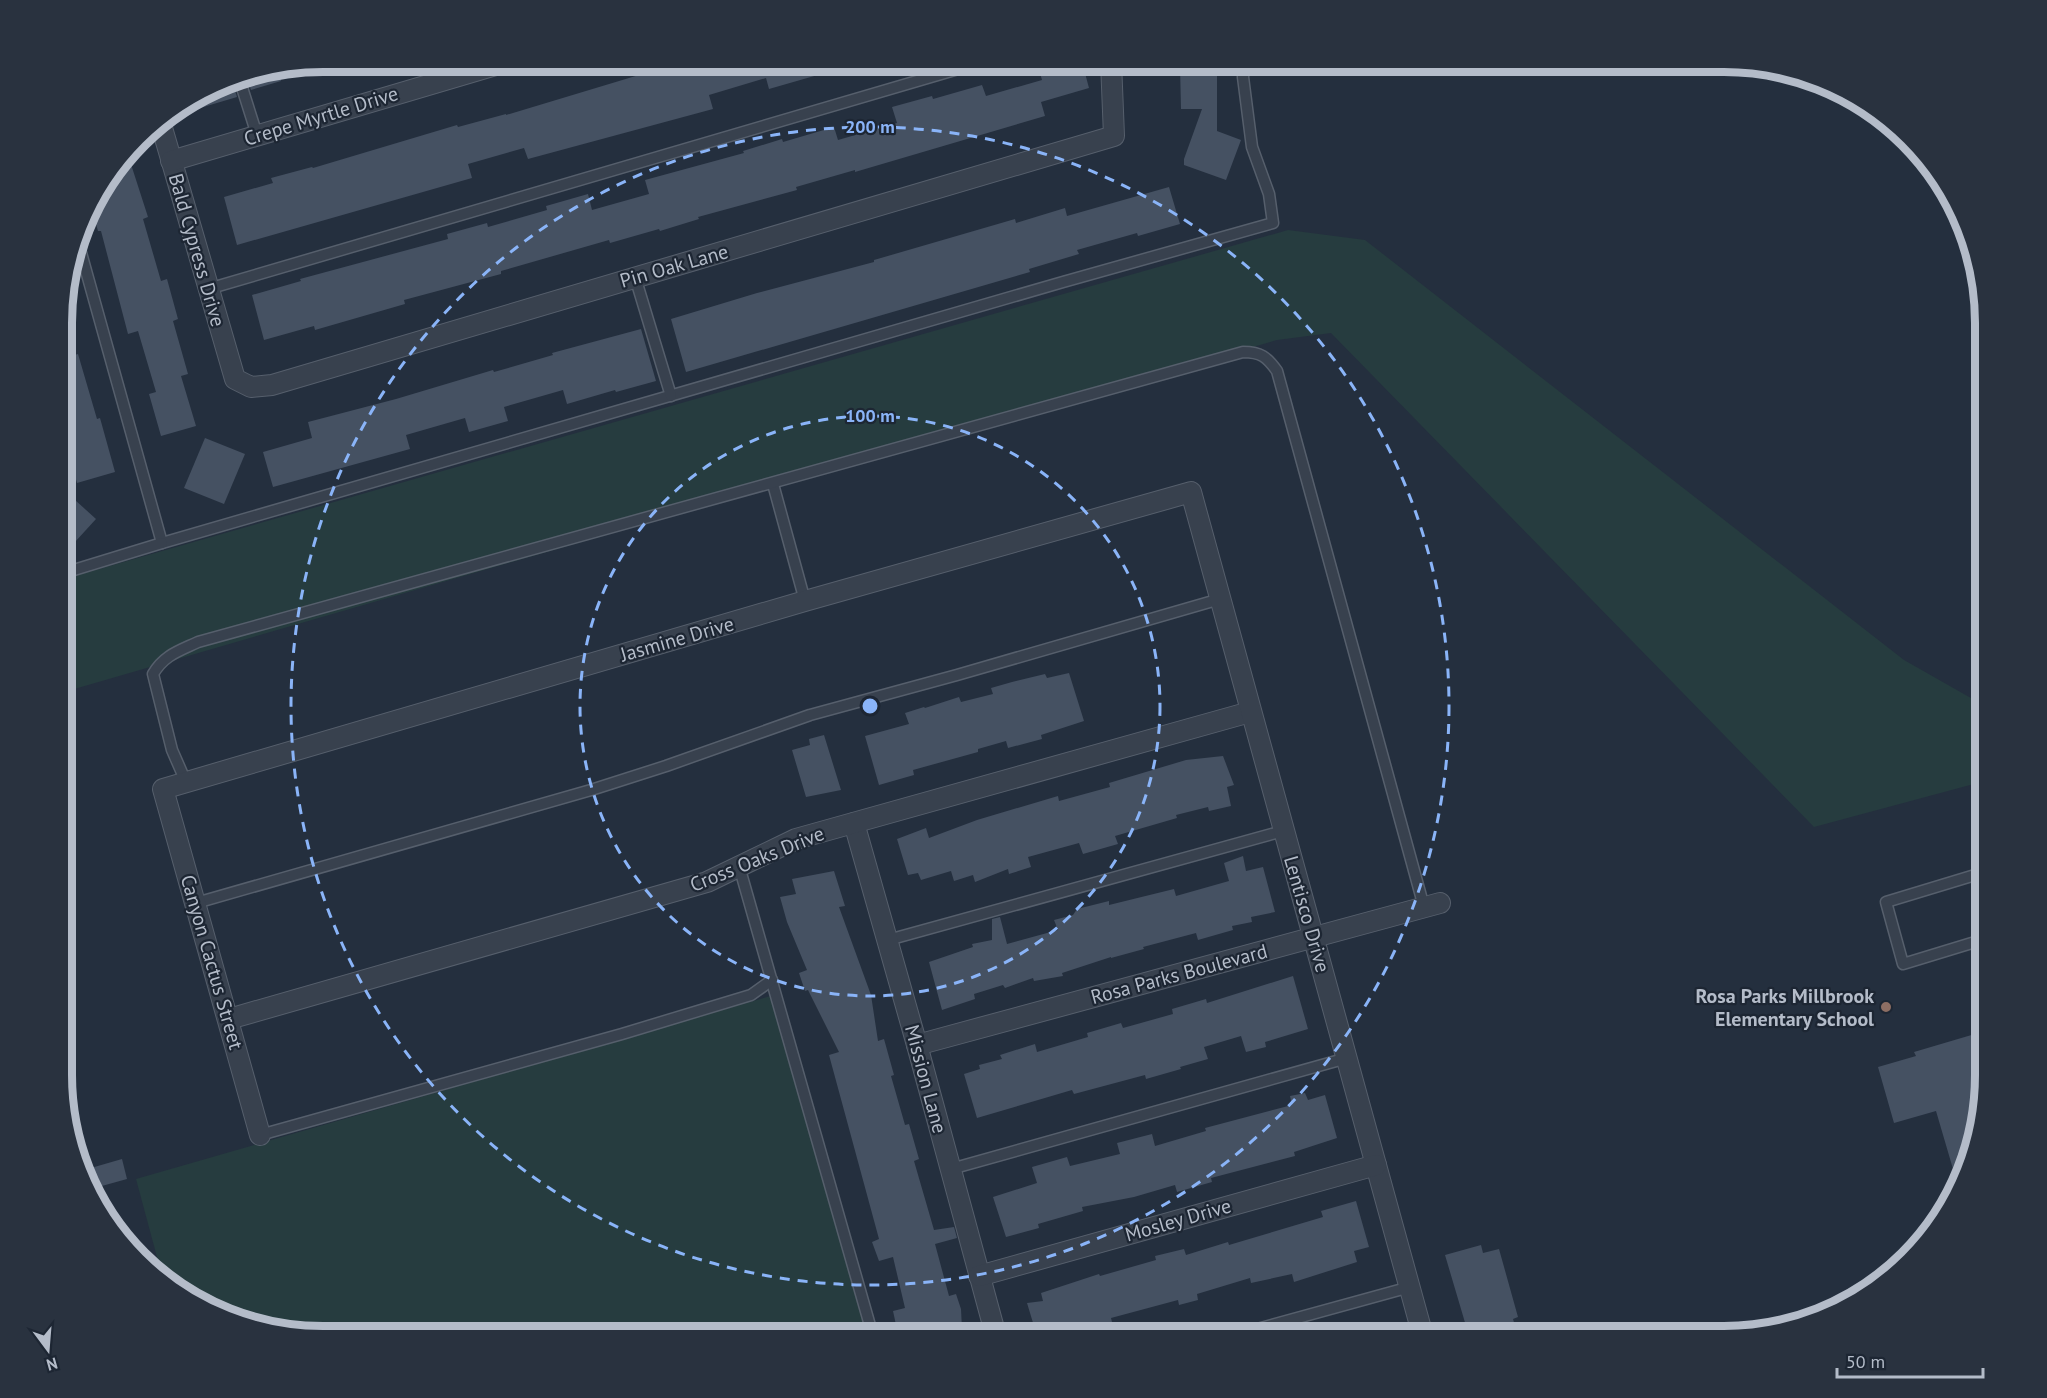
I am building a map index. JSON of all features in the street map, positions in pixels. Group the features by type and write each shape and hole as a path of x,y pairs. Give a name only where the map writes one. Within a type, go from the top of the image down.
{"street":[{"name":"Crepe Myrtle Drive","path":"171,161 472,72"},
{"name":"Pin Oak Lane","path":"235,379 251,387 272,385 1114,136 1112,72"},
{"name":"Bald Cypress Drive","path":"162,130 235,379"},
{"name":"Jasmine Drive","path":"163,789 804,601 1191,492"},
{"name":"Lentisco Drive","path":"1191,492 1420,1326"},
{"name":"Cross Oaks Drive","path":"229,1019 707,882 796,839 1250,712"},
{"name":"Canyon Cactus Street","path":"163,789 260,1136"},
{"name":"Mission Lane","path":"854,823 993,1326"},
{"name":"Rosa Parks Boulevard","path":"917,1045 1432,905"},
{"name":"Mosley Drive","path":"979,1276 1376,1165"}],"lane":[{"path":"208,289 948,72"},
{"path":"72,571 1273,223 1269,194 1252,147 1244,72"},
{"path":"241,85 257,135"},
{"path":"82,255 162,543"},
{"path":"635,277 671,396"},
{"path":"186,782 172,750 153,674 160,662 174,652 198,642 1243,352 1256,352 1266,356 1277,371 1432,905"},
{"path":"773,484 804,601"},
{"path":"196,903 591,790 810,715 1220,599"},
{"path":"888,940 1284,831"},
{"path":"739,866 870,1326"},
{"path":"1975,875 1886,902 1903,964 1975,942"},
{"path":"260,1136 751,995 772,980"},
{"path":"951,1169 1347,1058"},
{"path":"1268,1326 1410,1287"}],"green space":[{"path":"1288,230 1365,240 1904,660 1975,700 1975,784 1814,827 1331,333 1277,340 72,690 72,577"},
{"path":"774,995 866,1326 323,1326 274,1321 242,1313 212,1300 183,1284 159,1266 136,1179"}],"building":[{"path":"649,72 828,72 769,89 766,78 709,95 713,109 528,159 524,148 468,164 472,178 237,245 224,197 273,183 271,178 313,168 457,125 458,127"},
{"path":"1040,72 1085,72 1089,88 1041,102 1045,116 796,187 797,190 698,217 699,219 660,231 659,229 610,243 609,240 501,271 501,274 404,300 405,304 315,330 314,326 264,340 252,295 301,281 300,279 448,239 447,234 487,223 488,227 547,210 546,206 588,194 592,210 649,194 645,180 744,153 743,151 782,139 783,142 834,127 838,140 897,123 892,107 932,96 933,99 982,85 986,96 1042,80"},
{"path":"1180,72 1217,72 1217,131 1241,140 1226,180 1184,165 1184,159 1202,109 1181,109"},
{"path":"280,76 281,81 251,90 248,83"},
{"path":"234,88 237,97 186,112"},
{"path":"130,162 148,217 143,219 161,281 167,279 178,319 173,321 188,374 181,376 196,426 161,436 149,394 156,392 138,331 128,334 101,231 98,231 95,219 114,183"},
{"path":"1169,187 1180,224 1077,250 1079,254 1029,269 1030,272 686,372 671,319 874,262 874,260 1015,219 1016,223 1065,208 1067,216"},
{"path":"641,329 656,381 567,404 563,390 504,407 508,421 469,432 465,418 406,435 410,449 273,487 263,452 312,438 308,422 493,370 494,372 553,355 552,353"},
{"path":"78,354 97,419 100,418 115,472 77,483 72,465 72,356"},
{"path":"205,438 245,454 224,504 184,488"},
{"path":"72,497 96,519 72,545"},
{"path":"1069,673 1084,721 1041,735 1042,739 1008,748 1006,741 978,749 978,752 913,770 914,775 879,785 865,736 909,724 905,713 924,707 959,697 961,702 993,694 991,688 1045,674 1047,678"},
{"path":"824,735 841,790 806,797 792,750 810,745 809,739"},
{"path":"1223,756 1234,785 1227,787 1231,806 1209,811 1208,807 1176,815 1177,818 1115,836 1118,844 1083,854 1079,843 1028,857 1031,867 1009,874 1008,869 975,882 973,875 954,881 951,871 921,880 918,873 908,875 897,839 926,828 929,838 977,820 1058,796 1059,801 1110,787 1109,783 1186,760"},
{"path":"1243,856 1246,871 1263,867 1275,912 1251,917 1252,922 1232,926 1233,930 1198,940 1196,933 1111,957 1062,973 1063,976 1034,981 1033,978 1005,988 1003,985 974,994 975,999 942,1010 929,962 973,947 972,944 992,940 992,919 1000,917 1007,944 1058,930 1054,920 1073,915 1077,909 1109,901 1109,905 1174,889 1176,896 1229,881 1224,863"},
{"path":"834,871 845,906 839,907 871,995 878,1041 884,1039 894,1075 891,1076 905,1125 909,1124 919,1159 914,1161 934,1230 954,1227 957,1238 935,1244 949,1296 956,1294 961,1309 962,1326 896,1326 893,1311 905,1308 893,1257 879,1261 872,1242 879,1239 829,1055 839,1052 808,990 805,991 799,973 807,970 787,922 780,897 796,894 792,879"},
{"path":"1293,976 1308,1029 1265,1042 1266,1047 1246,1052 1241,1036 1204,1047 1208,1059 1180,1067 1181,1069 1146,1079 1145,1075 1074,1094 1072,1090 977,1118 964,1074 980,1069 979,1065 1002,1059 1000,1055 1035,1044 1037,1052 1088,1037 1087,1033 1121,1023 1123,1028 1173,1014 1172,1009 1206,999 1207,1003"},
{"path":"1975,1034 1973,1108 1962,1156 1955,1174 1936,1111 1894,1123 1878,1067 1916,1056 1914,1052"},
{"path":"1305,1093 1308,1100 1325,1095 1337,1138 1294,1152 1295,1156 1211,1178 1212,1182 1177,1192 1175,1185 1134,1197 1082,1207 1083,1211 1038,1224 1039,1228 1006,1237 993,1197 1037,1183 1032,1167 1067,1157 1070,1166 1120,1154 1117,1143 1152,1134 1155,1146 1206,1131 1205,1128 1292,1105 1290,1096"},
{"path":"122,1159 127,1179 98,1187 90,1168"},
{"path":"1356,1201 1369,1247 1354,1251 1357,1262 1294,1282 1292,1274 1251,1283 1250,1278 1197,1294 1198,1300 1179,1305 1178,1300 1111,1318 1113,1326 1034,1326 1027,1303 1043,1301 1041,1293 1099,1274 1100,1276 1156,1260 1155,1256 1184,1249 1186,1255 1228,1242 1229,1245 1323,1217 1321,1211"},
{"path":"1481,1245 1483,1253 1499,1249 1518,1317 1513,1319 1515,1326 1466,1326 1445,1255"}],"place":[{"name":"Rosa Parks Millbrook Elementary School","path":"1886,1007"}]}
